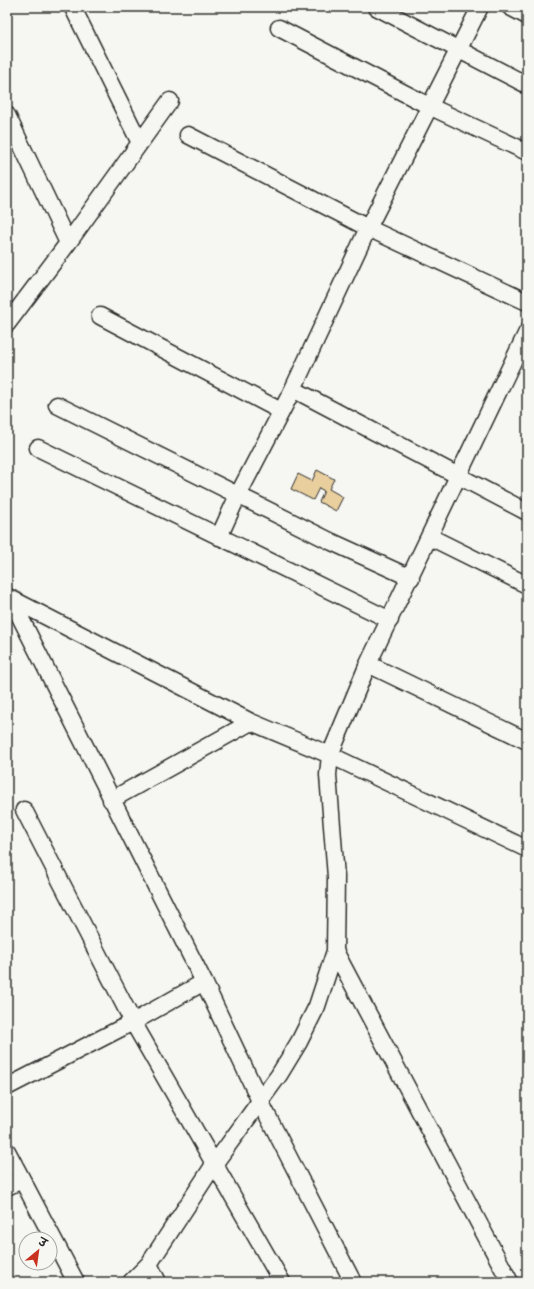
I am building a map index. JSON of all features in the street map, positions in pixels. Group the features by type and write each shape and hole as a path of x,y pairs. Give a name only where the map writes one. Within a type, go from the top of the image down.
{"street":[{"path":"376,7 527,85"},
{"path":"219,537 238,495 293,389 368,228 431,107 480,7"},
{"path":"510,7 527,16"},
{"path":"73,8 140,143"},
{"path":"279,28 431,107 527,152"},
{"path":"7,324 68,243 170,101"},
{"path":"7,114 68,243"},
{"path":"188,135 368,228 527,302"},
{"path":"100,316 281,411"},
{"path":"131,1282 149,1264 215,1163 260,1101 299,1042 316,1006 335,951 336,877 328,775 330,755 368,664 411,578 527,332"},
{"path":"293,389 527,512"},
{"path":"56,405 332,542 411,578"},
{"path":"38,448 390,620"},
{"path":"430,537 527,585"},
{"path":"9,598 251,722 330,755 527,849"},
{"path":"9,598 204,982 260,1101 353,1282"},
{"path":"368,664 527,741"},
{"path":"111,800 251,722"},
{"path":"24,810 133,1022 282,1282"},
{"path":"335,951 510,1282"},
{"path":"7,1087 133,1022 204,982"},
{"path":"7,1151 76,1282"},
{"path":"7,1187 21,1180"},
{"path":"149,1264 158,1282"}],"building":[{"path":"317,470 334,479 329,489 343,497 336,511 319,502 324,491 319,488 313,500 291,489 298,474 312,481"}]}
